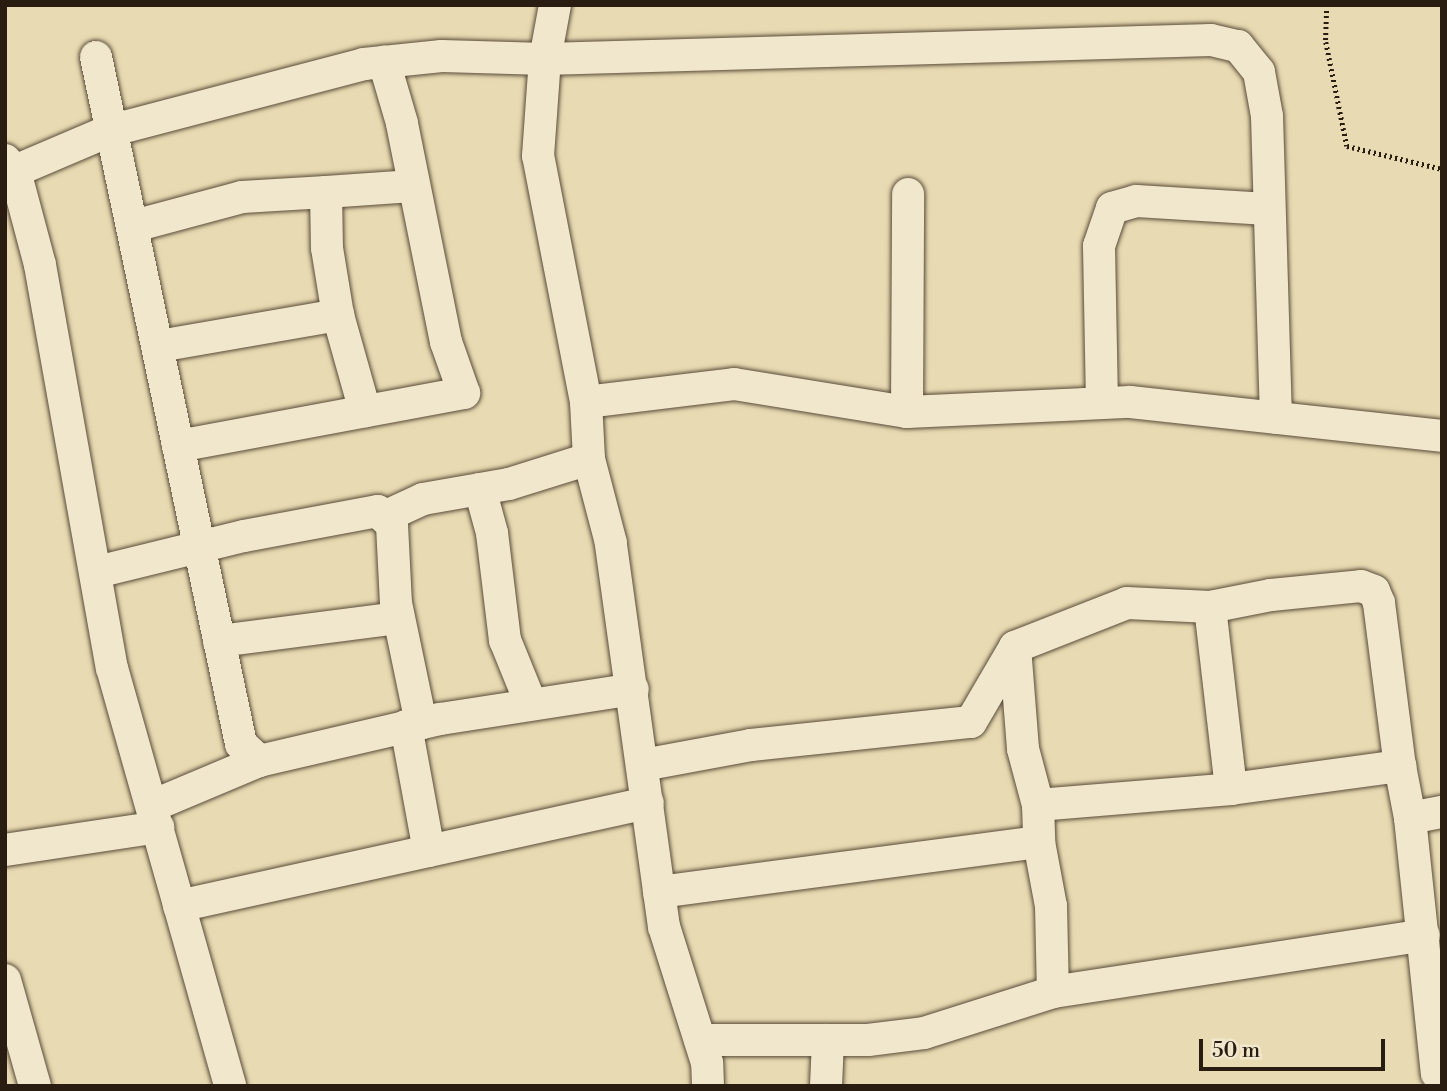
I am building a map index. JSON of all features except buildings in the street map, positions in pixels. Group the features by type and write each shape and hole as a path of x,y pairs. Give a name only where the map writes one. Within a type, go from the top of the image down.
{"street":[{"path":"555,5 545,59 538,156 586,402 589,460 611,543 634,689 664,928 707,1063 708,1086"},
{"path":"230,1086 113,668 43,278 10,166 109,131 384,62 442,57 545,59 1211,40 1238,46 1259,72 1267,116 1276,418"},
{"path":"96,57 109,131 134,226 241,744 259,761"},
{"path":"178,446 464,393 446,342 402,123 384,62"},
{"path":"134,226 242,197 413,186"},
{"path":"326,192 327,248 338,316 365,411"},
{"path":"907,412 908,194"},
{"path":"1102,403 1099,246 1112,208 1146,201 1268,209"},
{"path":"159,345 338,316"},
{"path":"586,402 734,384 907,412 1130,402 1442,436"},
{"path":"384,517 424,499 480,489 589,460"},
{"path":"480,489 492,533 505,640 531,704"},
{"path":"97,572 377,512 384,517 392,524 399,618 429,851"},
{"path":"643,765 751,745 971,722 1015,647 1127,603 1210,607 1361,586 1374,591 1379,603 1409,818 1424,934 1437,1074"},
{"path":"1210,607 1231,789"},
{"path":"219,641 399,618"},
{"path":"1015,647 1023,749 1038,805 1039,842 1051,906 1053,992"},
{"path":"5,850 155,817 259,761 414,725 634,689"},
{"path":"1038,805 1231,789 1401,766"},
{"path":"179,906 648,803"},
{"path":"1409,818 1442,812"},
{"path":"659,892 1039,842"},
{"path":"700,1040 828,1040 924,1033 1053,992 1424,934"},
{"path":"5,979 35,1086"},
{"path":"826,1086 828,1040"}],"path":[{"path":"1327,5 1326,42 1347,146 1442,169"}]}
